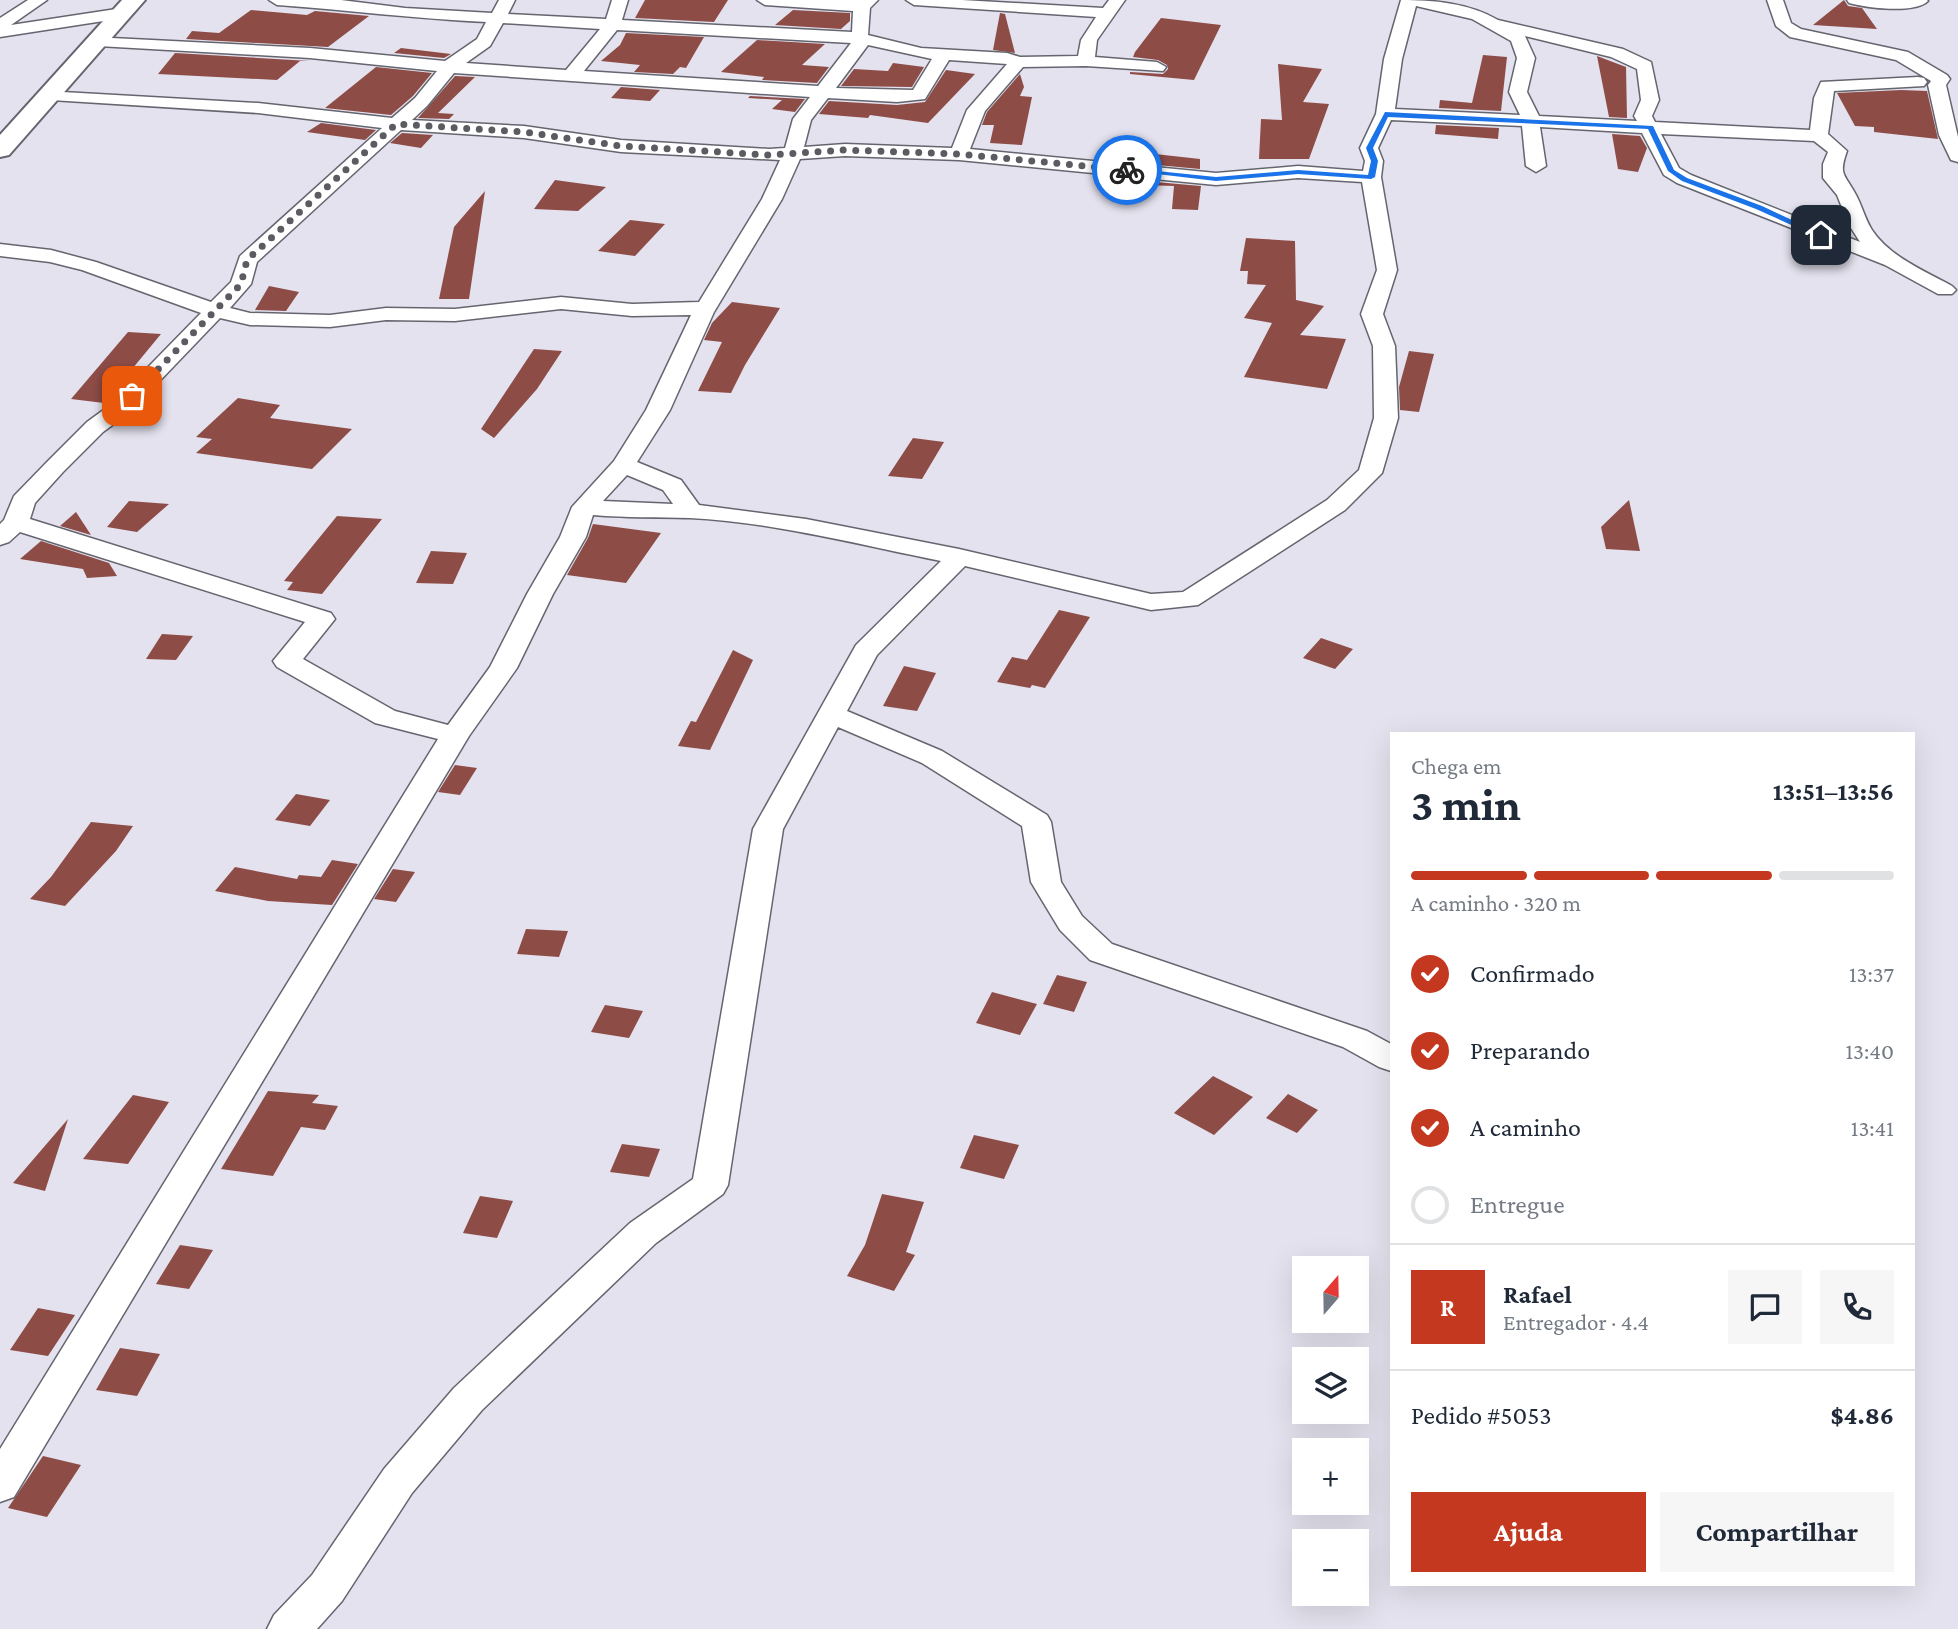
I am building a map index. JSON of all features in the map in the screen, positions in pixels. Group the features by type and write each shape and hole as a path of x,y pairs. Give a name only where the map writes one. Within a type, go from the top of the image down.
{"main road":[{"path":"0,150 129,6"}],"street":[{"path":"0,25 39,0"},
{"path":"277,0 376,3 405,13 861,38 921,53 1007,58 1018,62 1086,61 1157,67"},
{"path":"455,735 385,717 287,662 322,619 8,530 23,501 95,428 132,396 212,310 241,284 247,260 421,102 449,68 484,42 507,0"},
{"path":"570,76 612,25 620,0"},
{"path":"0,1485 455,735 503,668 540,594 573,537 584,507 623,465 664,398 705,308 772,199 793,153 802,119 859,46 866,4 765,0"},
{"path":"914,0 972,6 1113,7"},
{"path":"584,507 640,512 691,511 806,526 959,557 1151,602 1189,599 1336,505 1370,472 1386,418 1384,346 1372,314 1387,270 1371,177 1374,161 1369,148 1385,114 1393,59 1410,0 1478,15 1518,38 1526,58 1518,92 1524,99 1536,166"},
{"path":"1775,0 1784,26 1796,33 1902,56 1941,79 1937,85 1941,109 1948,135 1958,156"},
{"path":"1855,0 1882,4 1920,1"},
{"path":"0,32 129,6"},
{"path":"1086,61 1089,40 1113,7"},
{"path":"1495,24 1617,53 1645,66 1650,100 1643,117 1671,171 1684,179 1892,262 1945,290"},
{"path":"98,41 310,52 449,68 823,91 866,96 919,95 944,53"},
{"path":"959,154 976,110 1018,62"},
{"path":"1819,136 1827,86 1918,82"},
{"path":"51,95 258,108 396,124 524,132 621,146 769,155 845,150 959,154 1216,179 1298,172 1371,177"},
{"path":"1385,114 1819,136 1838,151 1833,164 1833,178 1846,190 1860,228 1892,262"},
{"path":"0,250 51,256 89,266 212,310 250,319 330,321 386,314 455,315 561,303 632,310 705,308"},
{"path":"623,465 673,485 691,511"},
{"path":"289,1629 327,1588 398,1481 468,1399 643,1234 710,1185 768,829 866,651 959,557"},
{"path":"831,715 932,757 1037,822 1046,882 1071,923 1101,952 1355,1039 1390,1058"}],"building":[{"path":"645,0 728,0 714,22 635,18"},
{"path":"1844,0 1848,6 1862,8 1877,29 1813,25"},
{"path":"251,10 307,15 315,11 369,16 328,47 186,39 192,31 219,33"},
{"path":"793,10 850,13 850,21 841,29 775,25"},
{"path":"1000,13 1005,14 1015,53 993,50"},
{"path":"1161,18 1221,25 1194,80 1130,74 1163,74 1168,69 1167,65 1158,60 1133,57"},
{"path":"626,33 704,37 686,68 680,67 673,74 634,72 640,65 601,61 620,45"},
{"path":"757,40 825,44 802,65 829,67 817,83 762,80 764,77 721,72"},
{"path":"401,48 451,54 444,58 394,53"},
{"path":"175,53 310,61 300,61 277,80 158,74"},
{"path":"1483,55 1507,57 1501,111 1439,108 1440,100 1472,103"},
{"path":"1597,56 1626,67 1627,118 1609,117"},
{"path":"893,63 924,67 912,87 841,86 854,69 888,71"},
{"path":"1278,64 1322,69 1303,102 1329,104 1309,159 1259,159 1261,119 1282,120"},
{"path":"376,67 432,73 413,96 391,115 325,108"},
{"path":"946,70 975,74 928,123 870,115 868,118 819,114 829,101 897,105 925,102"},
{"path":"1020,74 1024,87 1020,96 1032,97 1022,145 990,143 994,125 982,125 987,112"},
{"path":"455,76 475,77 438,113 454,114 449,119 418,118"},
{"path":"621,87 660,90 650,101 611,98"},
{"path":"1927,91 1938,139 1874,132 1874,127 1855,126 1837,93"},
{"path":"748,98 805,99 795,112 772,109 782,100"},
{"path":"321,123 376,130 365,140 307,132"},
{"path":"1436,125 1499,128 1498,139 1435,134"},
{"path":"402,133 433,135 421,148 390,143"},
{"path":"1612,134 1640,136 1647,148 1638,172 1618,169"},
{"path":"1146,153 1200,159 1200,169 1146,164"},
{"path":"555,180 606,187 578,211 534,209"},
{"path":"1144,181 1201,186 1198,210 1172,209 1174,186 1144,185"},
{"path":"485,191 469,299 439,299 454,227"},
{"path":"630,220 665,224 635,256 598,251"},
{"path":"1246,238 1295,241 1296,300 1324,306 1300,335 1346,339 1327,389 1244,377 1272,323 1244,318 1266,285 1247,284 1248,271 1240,271"},
{"path":"269,286 299,292 286,311 255,310"},
{"path":"732,302 780,308 731,393 698,391 722,342 704,340 712,323"},
{"path":"128,332 161,334 104,403 71,399"},
{"path":"534,349 562,351 537,389 494,438 481,429"},
{"path":"1409,351 1434,354 1419,412 1400,410 1399,387"},
{"path":"238,398 280,405 270,418 352,429 312,469 196,453 212,439 196,437"},
{"path":"913,438 944,442 922,479 888,476"},
{"path":"1629,500 1640,551 1606,549 1601,527"},
{"path":"129,501 169,504 137,532 107,527"},
{"path":"76,512 91,535 60,526"},
{"path":"337,516 382,519 322,594 287,590 293,582 284,581"},
{"path":"593,524 661,533 626,583 567,575"},
{"path":"41,541 109,563 117,576 87,578 83,569 20,559"},
{"path":"431,551 467,553 453,584 416,583"},
{"path":"1059,610 1090,617 1045,688 997,682 1012,657 1027,660"},
{"path":"162,634 193,636 176,660 146,659"},
{"path":"1321,638 1353,649 1335,669 1303,658"},
{"path":"733,650 753,660 710,750 678,746 691,721 696,722"},
{"path":"904,666 936,673 917,711 883,706"},
{"path":"455,765 477,768 460,795 438,792"},
{"path":"296,794 330,800 310,826 275,820"},
{"path":"91,822 133,826 116,851 65,906 30,899 51,877"},
{"path":"332,860 358,864 332,905 268,901 215,891 235,867 297,879 299,875 321,877"},
{"path":"393,869 415,872 396,902 374,899"},
{"path":"526,929 568,931 559,957 517,954"},
{"path":"1057,975 1087,982 1074,1012 1043,1004"},
{"path":"992,992 1037,1004 1020,1035 976,1023"},
{"path":"605,1005 643,1011 629,1038 591,1032"},
{"path":"1213,1076 1253,1097 1214,1135 1174,1113"},
{"path":"268,1091 319,1095 312,1103 338,1106 325,1130 301,1127 273,1176 221,1169"},
{"path":"1288,1094 1318,1110 1297,1133 1266,1118"},
{"path":"133,1095 169,1102 128,1164 83,1159"},
{"path":"68,1119 45,1191 13,1183"},
{"path":"974,1135 1019,1145 1004,1179 960,1168"},
{"path":"622,1144 660,1149 649,1177 610,1172"},
{"path":"882,1194 924,1202 906,1252 915,1255 894,1291 847,1276 865,1245"},
{"path":"480,1196 513,1201 497,1238 463,1233"},
{"path":"180,1245 213,1250 189,1289 156,1284"},
{"path":"38,1308 75,1315 48,1356 10,1350"},
{"path":"120,1348 160,1354 137,1396 96,1390"},
{"path":"43,1456 81,1465 47,1517 8,1508"}],"way so far":[{"path":"132,396 212,310 241,284 247,260 396,124 524,132 621,146 769,155 845,150 959,154 1127,170"}],"route":[{"path":"1127,170 1216,179 1298,172 1371,177 1374,161 1369,148 1385,114 1650,127 1671,171 1684,179 1821,235"}]}
